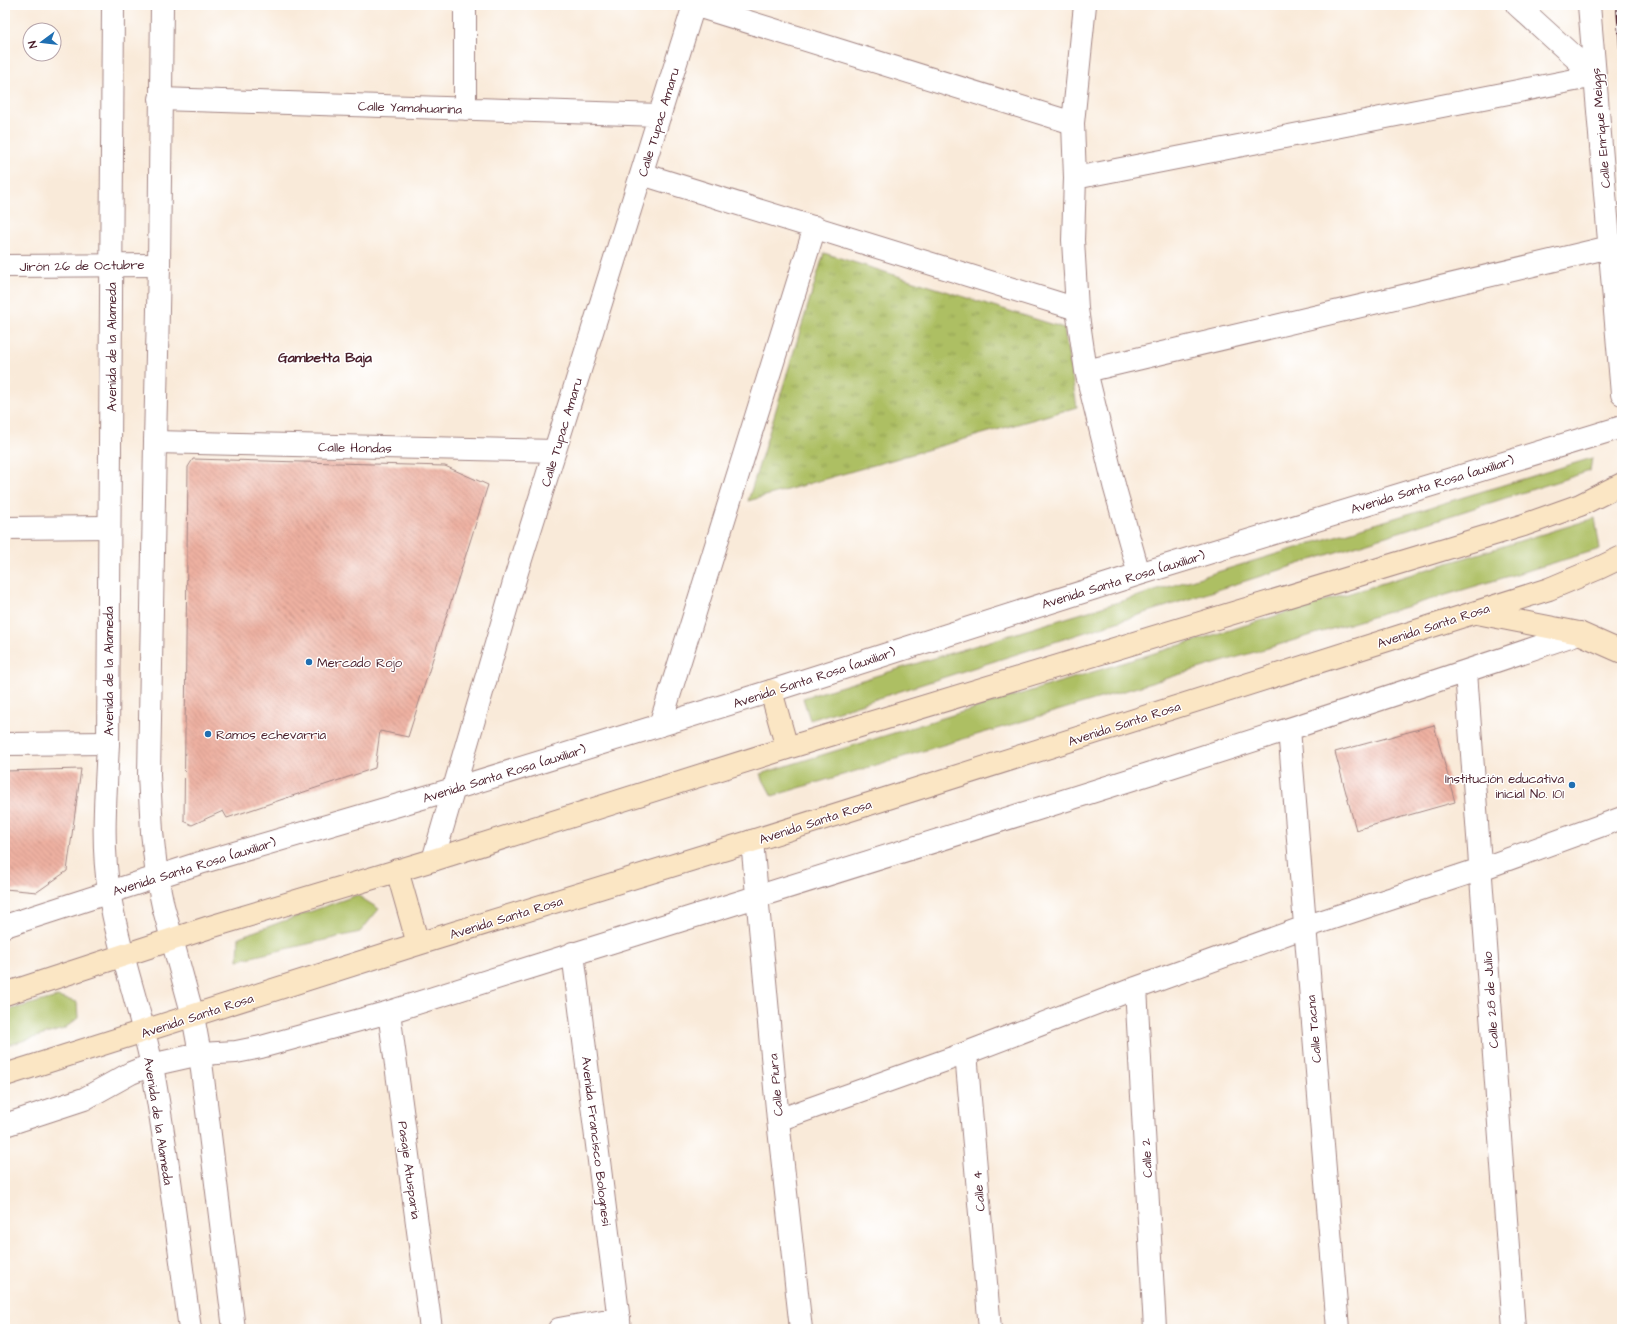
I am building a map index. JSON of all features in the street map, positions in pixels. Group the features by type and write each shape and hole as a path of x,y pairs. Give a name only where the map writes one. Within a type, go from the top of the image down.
{"main road":[{"path":"5,994 787,748 1524,525 1580,505 1622,484"},
{"name":"Avenida Santa Rosa","path":"5,1075 1549,589 1622,557"},
{"path":"1474,612 1579,633 1622,652"},
{"path":"771,691 787,748"},
{"path":"397,870 418,944"}],"street":[{"name":"Avenida de la Alameda","path":"113,5 108,743 104,850 109,892 144,1031 151,1065 190,1329"},
{"path":"162,5 160,99 160,265 149,775 152,832 157,877 163,906 193,1016 200,1054 234,1329"},
{"path":"465,5 465,109"},
{"path":"694,5 1073,123"},
{"name":"Calle Tupac Amaru","path":"433,860 517,572 694,5"},
{"path":"1085,5 1073,123 1075,178 1074,240 1077,309 1086,371 1114,485 1139,574"},
{"path":"1517,5 1595,76"},
{"name":"Calle Enrique Meiggs","path":"1589,5 1622,394"},
{"path":"1075,178 1595,76"},
{"name":"Calle Yamahuarina","path":"160,99 660,116"},
{"path":"642,174 1077,309"},
{"path":"660,725 815,227"},
{"path":"1086,371 1610,247"},
{"name":"Jirón 26 de Octubre","path":"5,266 160,265"},
{"name":"Avenida Santa Rosa (auxiliar)","path":"5,926 157,877 453,789 771,691 1139,574 1622,427"},
{"name":"Calle Hondas","path":"155,442 555,451"},
{"path":"5,528 109,527"},
{"path":"5,1125 84,1099 131,1073 151,1065 200,1054 236,1052 261,1047 389,1012 1466,672 1579,633"},
{"name":"Calle 28 de Julio","path":"1466,672 1514,1329"},
{"name":"Calle Tacna","path":"1289,728 1338,1329"},
{"path":"5,744 108,743"},
{"path":"778,1120 966,1053 1136,988 1305,927 1481,869 1622,818"},
{"name":"Calle Piura","path":"752,841 778,1120 801,1329"},
{"name":"Avenida Francisco Bolognesi","path":"573,953 620,1323"},
{"name":"Calle 2","path":"1136,988 1156,1329"},
{"name":"Pasaje Atusparia","path":"389,1012 431,1329"},
{"name":"Calle 4","path":"966,1053 990,1329"},
{"path":"559,1329 620,1323"}],"green space":[{"path":"824,253 1064,328 1077,407 748,501"},
{"path":"1592,458 1590,471 810,720 803,698"},
{"path":"1595,518 1600,549 772,796 760,774"},
{"path":"357,895 379,909 360,932 238,960 239,937"},
{"path":"57,997 77,1002 78,1018 64,1029 5,1046 5,1011"}],"building":[{"name":"Mercado Rojo","path":"193,459 445,466 488,485 408,737 380,731 375,768 227,818 223,811 192,825 184,821 188,467"},
{"path":"1434,725 1455,802 1356,830 1335,752"},
{"path":"81,769 67,871 37,892 5,889 5,771"}],"railway":[{"path":"1618,5 1622,59"}],"place":[{"name":"Mercado Rojo","path":"309,662"},
{"name":"Ramos echevarria","path":"208,734"},
{"name":"Institución educativa inicial No. 101","path":"1572,785"}],"district":[{"name":"Gambetta Baja","path":"325,357"}]}
